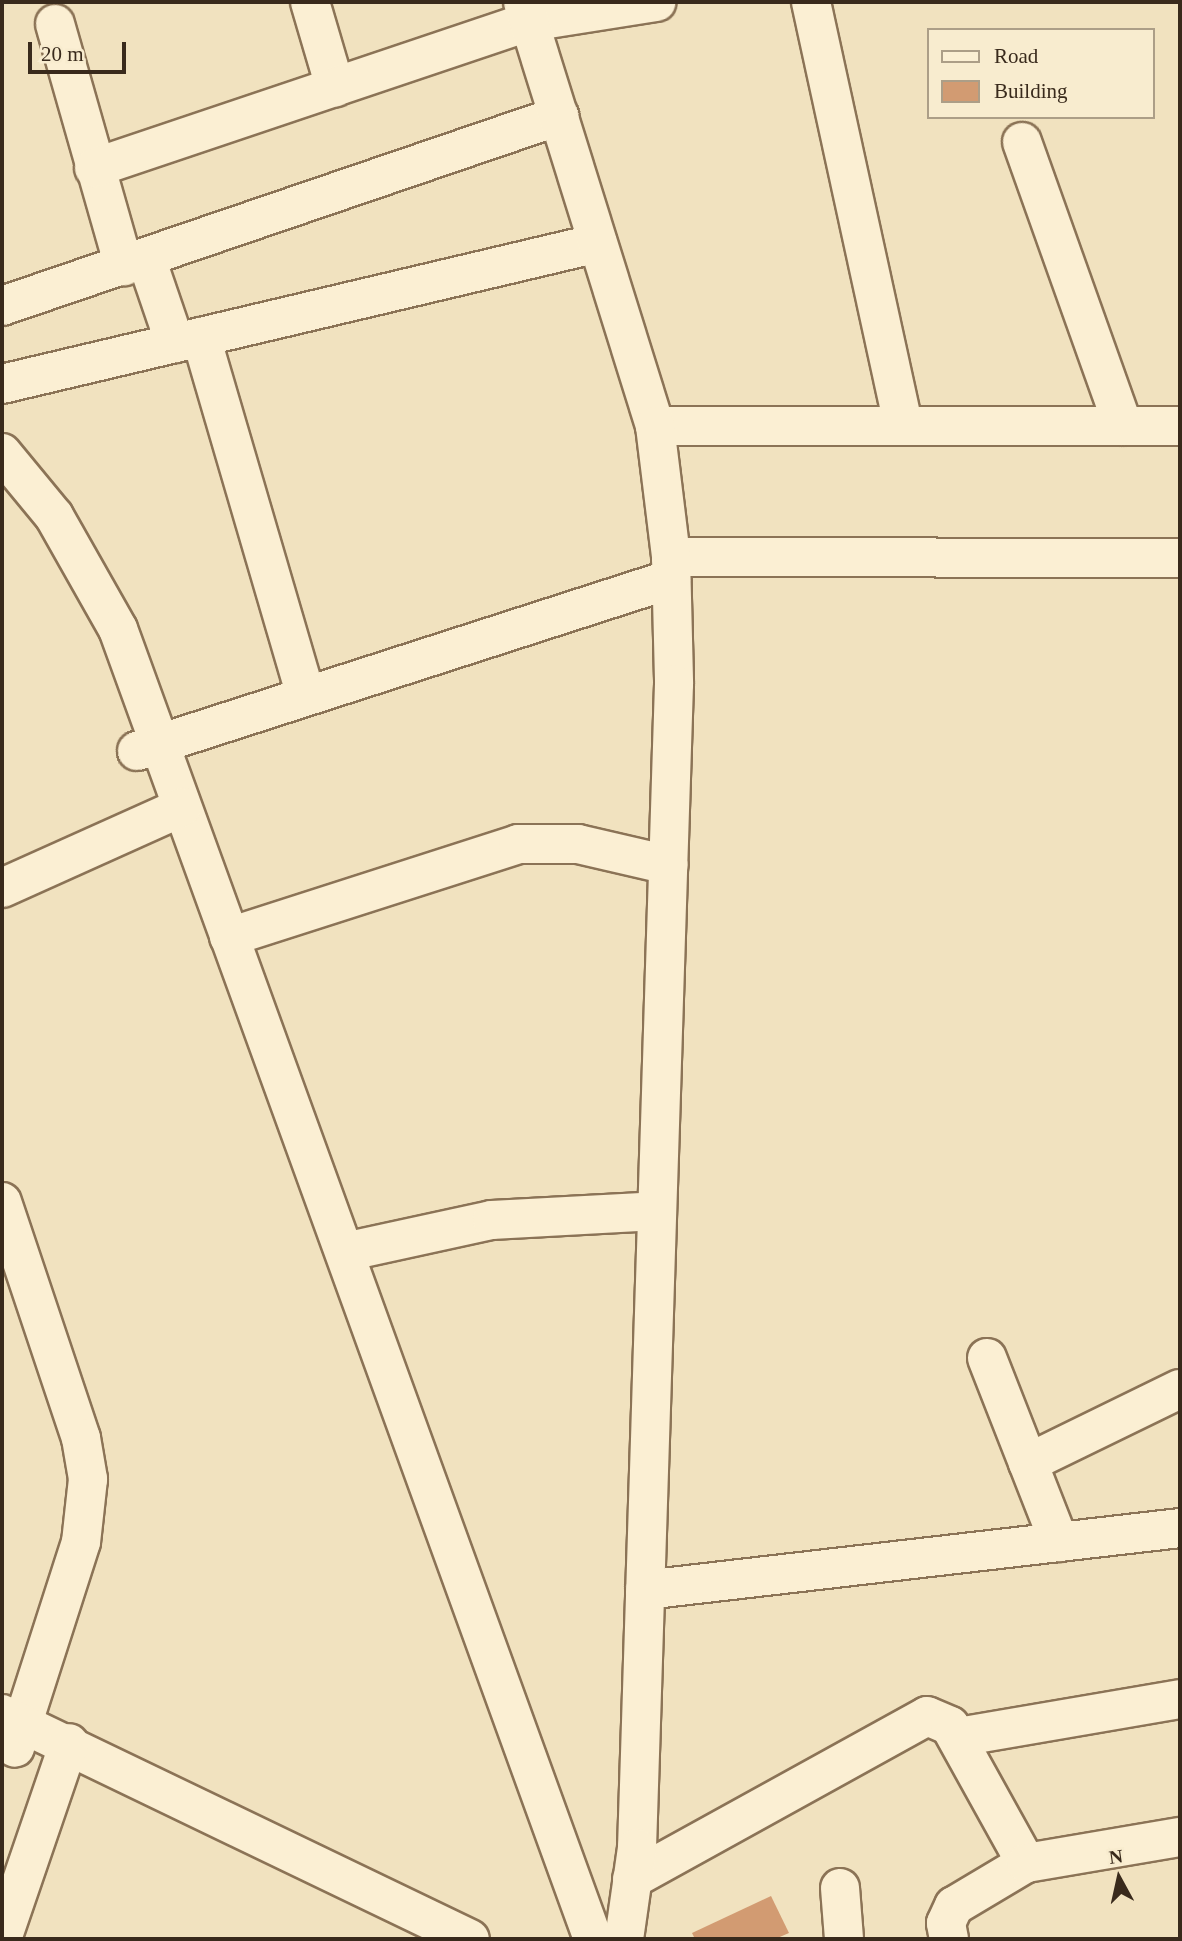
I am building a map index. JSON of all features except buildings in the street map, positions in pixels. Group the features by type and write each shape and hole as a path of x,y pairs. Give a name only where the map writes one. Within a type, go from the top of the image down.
{"street":[{"path":"310,2 335,87"},
{"path":"94,168 335,87 526,12 656,2"},
{"path":"811,2 903,425"},
{"path":"526,12 655,426 671,568 669,865 645,1590 632,1879 624,1939"},
{"path":"55,24 94,168 135,262 188,340 305,692"},
{"path":"2,306 559,116"},
{"path":"1022,142 1123,426"},
{"path":"2,384 598,243"},
{"path":"655,426 1180,426"},
{"path":"2,453 91,575 147,746 564,1939"},
{"path":"2,491 81,604 147,746"},
{"path":"147,746 671,568 1180,558"},
{"path":"2,888 172,812"},
{"path":"172,812 229,937 593,1939"},
{"path":"229,937 518,845 578,844 669,865"},
{"path":"2,1202 19,1299 81,1438 88,1509 12,1732 470,1939"},
{"path":"345,1252 492,1220 656,1211"},
{"path":"987,1358 1059,1542"},
{"path":"1028,1463 1180,1389"},
{"path":"645,1590 1180,1528"},
{"path":"958,1737 1180,1699"},
{"path":"632,1879 909,1724 939,1717 958,1737 1026,1863"},
{"path":"2,1939 64,1756"},
{"path":"64,1756 421,1939"},
{"path":"949,1939 946,1923 954,1906 1026,1863 1180,1837"},
{"path":"840,1888 844,1939"}]}
